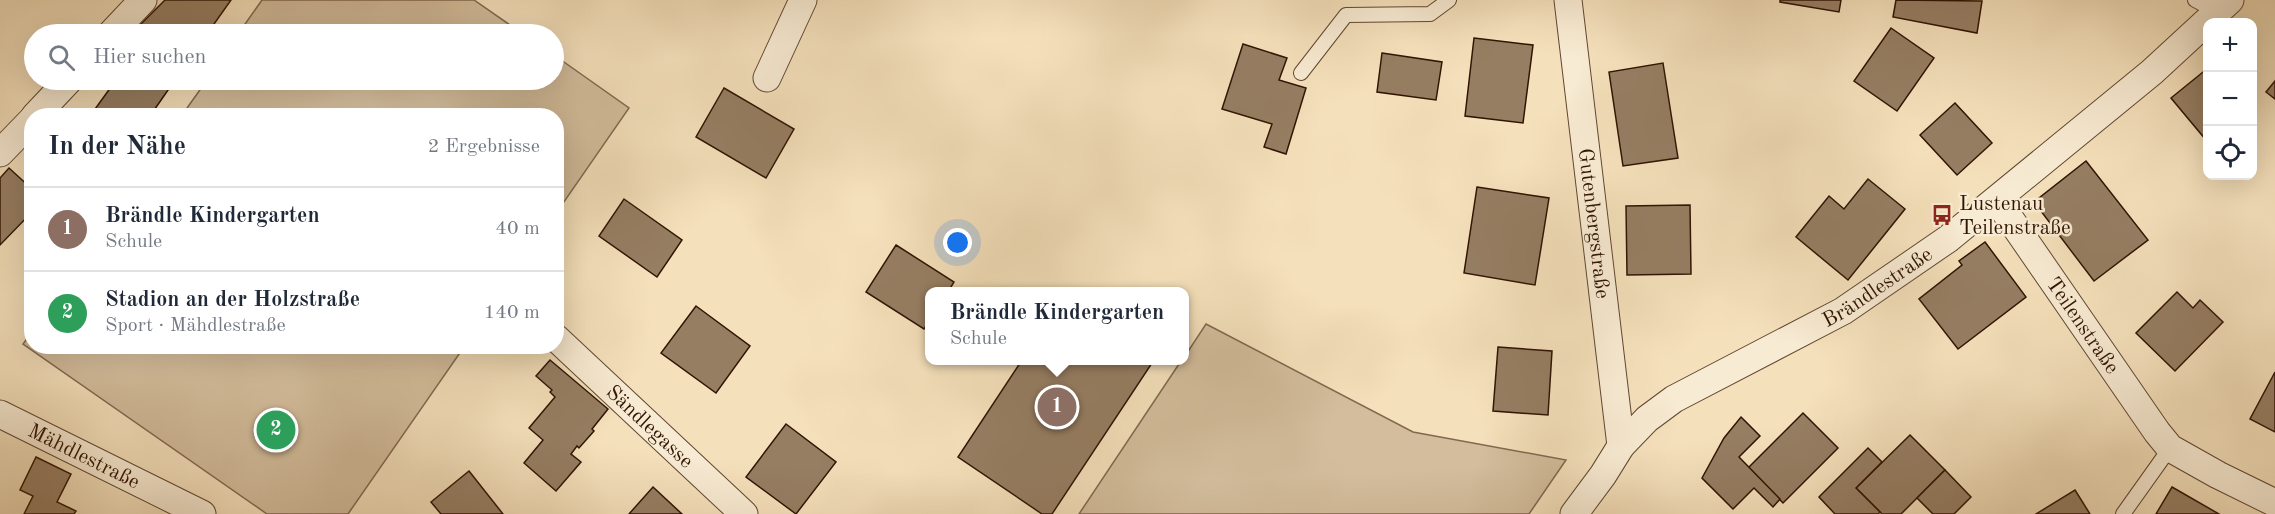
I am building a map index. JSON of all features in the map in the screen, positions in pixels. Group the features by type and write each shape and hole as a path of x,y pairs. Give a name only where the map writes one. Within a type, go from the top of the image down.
{"street":[{"path":"120,24 143,0"},
{"path":"767,78 803,0"},
{"name":"Gutenbergstraße","path":"1568,0 1621,446"},
{"name":"Brändlestraße","path":"1574,514 1621,446 1647,419 1674,399 1844,311 1948,239 2152,72 2214,4"},
{"path":"43,108 60,90"},
{"path":"0,153 24,128"},
{"name":"Teilenstraße","path":"1997,200 2170,448 2270,506"},
{"name":"Sändlegasse","path":"564,345 744,514"},
{"name":"Mähdlestraße","path":"0,414 202,514"}],"lane":[{"path":"1301,73 1346,15 1430,14 1449,0"},
{"path":"2123,514 2170,448"}],"shaded area":[{"path":"262,0 474,0 509,24 245,24"},
{"path":"564,62 629,108 564,202 564,108 187,108 200,90 564,90"},
{"path":"1206,324 1413,432 1566,460 1529,514 1079,514 1178,365 1189,365 1189,350"},
{"path":"37,354 459,354 348,514 267,514"}],"building":[{"path":"165,0 231,0 214,24 141,24"},
{"path":"1780,0 1841,0 1839,12 1780,2"},
{"path":"1896,0 1982,1 1977,33 1893,17"},
{"path":"1891,28 1934,58 1897,111 1854,81"},
{"path":"1474,38 1533,45 1523,123 1465,116"},
{"path":"1243,44 1287,58 1279,80 1306,88 1286,154 1264,147 1272,124 1222,109"},
{"path":"1382,53 1442,62 1436,100 1377,92"},
{"path":"1663,63 1678,158 1623,166 1609,72"},
{"path":"2203,72 2203,136 2171,98"},
{"path":"2275,81 2275,99 2266,92"},
{"path":"724,88 794,129 766,178 696,137"},
{"path":"109,90 168,90 156,108 96,108"},
{"path":"1955,103 1992,143 1957,175 1920,135"},
{"path":"2086,161 2148,240 2094,281 2034,202"},
{"path":"9,168 24,182 24,220 0,245 0,178"},
{"path":"1868,179 1905,209 1848,280 1796,237 1829,196 1844,209"},
{"path":"1477,187 1549,198 1535,285 1464,273"},
{"path":"624,199 682,240 657,277 599,236"},
{"path":"1690,205 1691,274 1627,275 1626,206"},
{"path":"1985,242 2026,297 1958,349 1919,299 1962,265 1959,261"},
{"path":"896,245 954,282 951,287 925,287 924,329 866,292"},
{"path":"2177,292 2193,308 2200,300 2223,322 2175,371 2136,333"},
{"path":"696,306 750,346 716,393 661,353"},
{"path":"1498,347 1552,351 1548,415 1493,411"},
{"path":"550,360 608,409 592,429 594,431 571,454 581,462 556,491 524,463 543,440 529,428 555,397 550,392 552,390 536,376"},
{"path":"1019,365 1151,365 1052,514 1042,514 958,457"},
{"path":"2275,372 2275,432 2250,419"},
{"path":"1803,413 1838,448 1783,503 1748,468"},
{"path":"1741,417 1760,436 1739,457 1780,499 1773,507 1754,488 1733,509 1702,478 1724,438"},
{"path":"786,424 836,462 796,514 746,477"},
{"path":"1910,435 1945,470 1901,514 1882,514 1856,488"},
{"path":"1868,448 1882,462 1856,488 1880,512 1878,514 1835,514 1819,497"},
{"path":"36,457 71,474 57,502 76,511 74,514 24,514 33,496 20,490"},
{"path":"1945,470 1971,497 1954,514 1933,514 1917,498"},
{"path":"469,471 503,514 441,514 431,502"},
{"path":"653,487 682,514 629,514"},
{"path":"2172,487 2219,514 2156,514"},
{"path":"2075,490 2090,514 2036,514"}],"place":[{"name":"Lustenau Teilenstraße","path":"1942,215"},
{"name":"Brändle Kindergarten","path":"1057,407"},
{"name":"Stadion an der Holzstraße","path":"276,430"}]}
